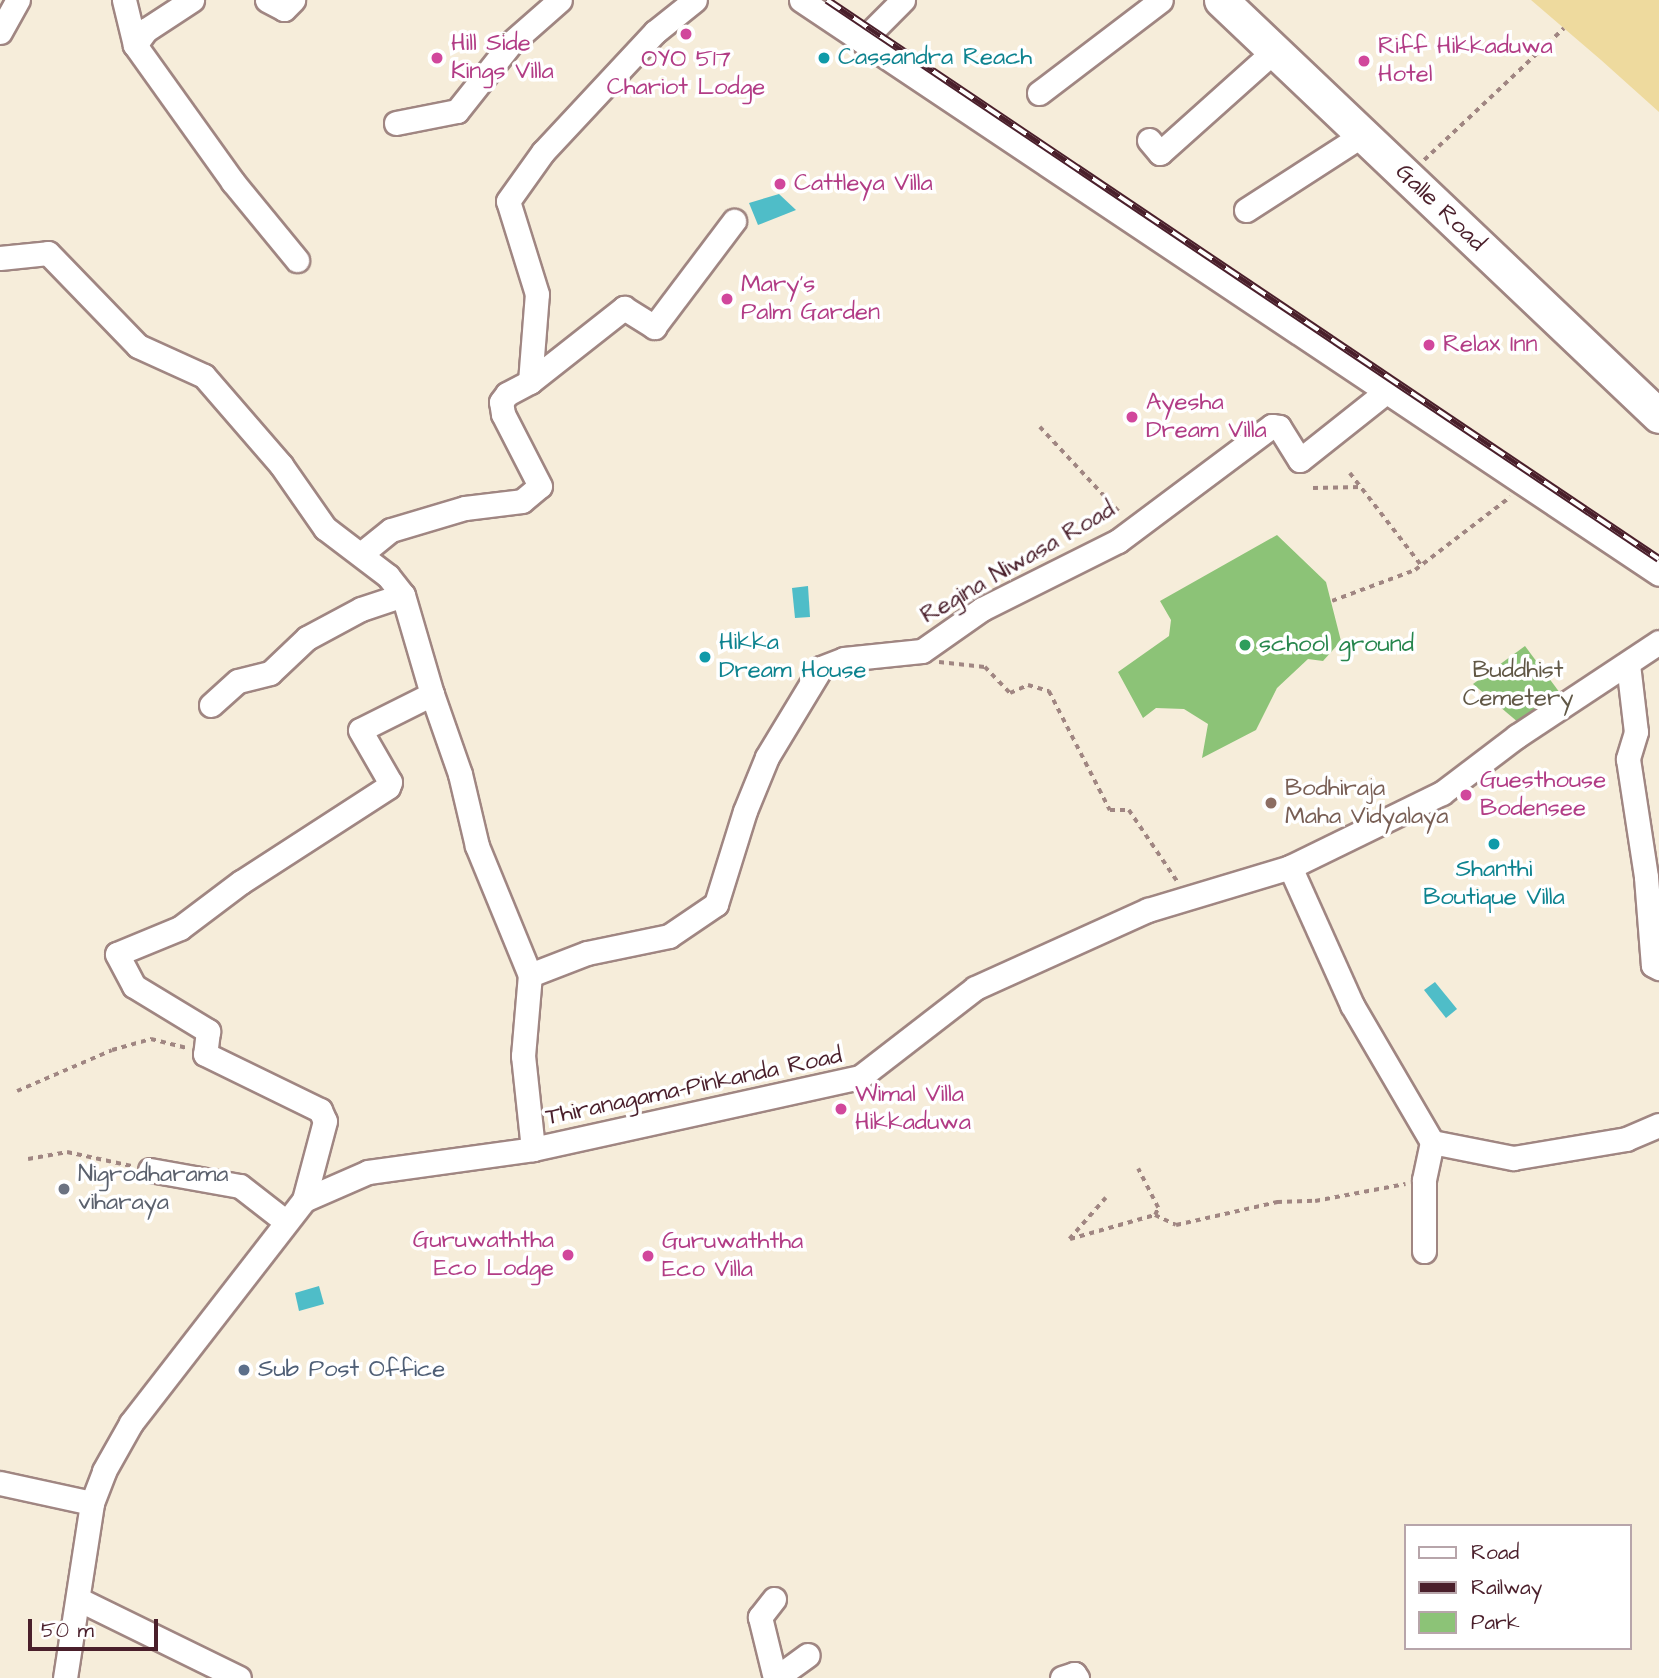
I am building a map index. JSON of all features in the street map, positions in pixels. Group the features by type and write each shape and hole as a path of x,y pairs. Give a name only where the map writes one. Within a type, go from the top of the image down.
{"highway":[{"name":"Galle Road","path":"1221,0 1659,416"}],"street":[{"path":"0,32 18,0"},
{"path":"124,0 135,45 233,182 297,260"},
{"path":"135,45 146,30 192,0"},
{"path":"267,0 284,9 293,0"},
{"path":"396,122 457,111 511,43 560,0"},
{"path":"530,382 537,294 508,201 543,152 654,32 695,0"},
{"path":"801,0 1659,573"},
{"path":"862,41 904,0"},
{"path":"1039,93 1161,0"},
{"path":"1149,140 1160,153 1273,52"},
{"path":"1247,210 1364,134"},
{"path":"361,554 391,530 466,508 522,501 540,486 503,414 501,402 507,394 530,382 624,308 654,327 734,221"},
{"path":"0,258 48,253 138,346 204,376 281,465 325,528 361,554 403,595 432,694 460,774 477,846 530,975 523,1056 533,1149"},
{"name":"Regina Niwasa Road","path":"530,975 587,953 669,936 716,904 767,757 821,668 844,659 922,651 982,609 1118,541 1272,426 1279,427 1300,460 1387,391"},
{"path":"211,705 238,681 270,673 307,638 361,609 403,595"},
{"name":"Thiranagama-Pinkanda Road","path":"65,1678 80,1600 92,1503 131,1423 285,1221 304,1200 368,1172 533,1149 860,1077 975,988 1188,897 1290,867 1442,793 1517,736 1659,642"},
{"path":"1628,664 1636,732 1628,759 1646,877 1653,965 1659,968"},
{"path":"304,1200 325,1121 320,1110 205,1054 208,1031 134,986 117,954 180,928 241,881 388,787 390,782 360,730 432,694"},
{"path":"1290,867 1352,1005 1432,1142 1424,1180 1424,1251"},
{"path":"1432,1142 1513,1158 1626,1139 1659,1125"},
{"path":"150,1170 240,1186 285,1221"},
{"path":"0,1483 92,1503"},
{"path":"774,1599 760,1617 776,1678 808,1655"},
{"path":"80,1600 239,1678"},
{"path":"1062,1678 1074,1674 1077,1678"}],"path":[{"path":"1407,176 1564,28"},
{"path":"1040,427 1123,516 1118,541"},
{"path":"1350,473 1421,565"},
{"path":"1332,601 1421,565 1525,485"},
{"path":"1313,488 1361,487"},
{"path":"922,651 939,662 985,667 1010,693 1028,685 1049,691 1110,810 1129,810 1188,897"},
{"path":"17,1091 112,1050 151,1039 205,1054"},
{"path":"28,1159 67,1152 150,1170"},
{"path":"1138,1169 1158,1208 1155,1215"},
{"path":"1106,1198 1070,1239 1155,1215 1176,1225 1277,1202 1315,1201 1424,1180"}],"green space":[{"name":"school ground","path":"1277,535 1326,582 1341,641 1323,661 1308,659 1277,688 1256,730 1202,758 1208,724 1184,709 1156,708 1143,718 1118,672 1169,636 1171,620 1160,601"},
{"name":"Buddhist Cemetery","path":"1525,646 1560,693 1519,723 1473,684"}],"sand":[{"path":"1531,0 1659,0 1659,112 1601,60"}],"water":[{"path":"779,194 796,210 758,225 749,203"},
{"path":"808,586 810,617 795,618 792,588"},
{"path":"1435,982 1457,1009 1446,1018 1424,990"},
{"path":"319,1286 324,1304 299,1311 295,1293"}],"railway":[{"path":"827,0 1659,559"}],"place":[{"name":"OYO 517 Chariot Lodge","path":"686,34"},
{"name":"Hill Side Kings Villa","path":"437,58"},
{"name":"Cassandra Reach","path":"824,58"},
{"name":"Riff Hikkaduwa Hotel","path":"1364,61"},
{"name":"Cattleya Villa","path":"780,184"},
{"name":"Mary's Palm Garden","path":"727,299"},
{"name":"Relax Inn","path":"1429,345"},
{"name":"Ayesha Dream Villa","path":"1132,417"},
{"name":"school ground","path":"1245,645"},
{"name":"Hikka Dream House","path":"705,657"},
{"name":"Guesthouse Bodensee","path":"1466,795"},
{"name":"Bodhiraja Maha Vidyalaya","path":"1271,803"},
{"name":"Shanthi Boutique Villa","path":"1494,844"},
{"name":"Wimal Villa Hikkaduwa","path":"841,1109"},
{"name":"Nigrodharama viharaya","path":"64,1189"},
{"name":"Guruwaththa Eco Lodge","path":"568,1255"},
{"name":"Guruwaththa Eco Villa","path":"648,1256"},
{"name":"Sub Post Office","path":"244,1370"}]}
